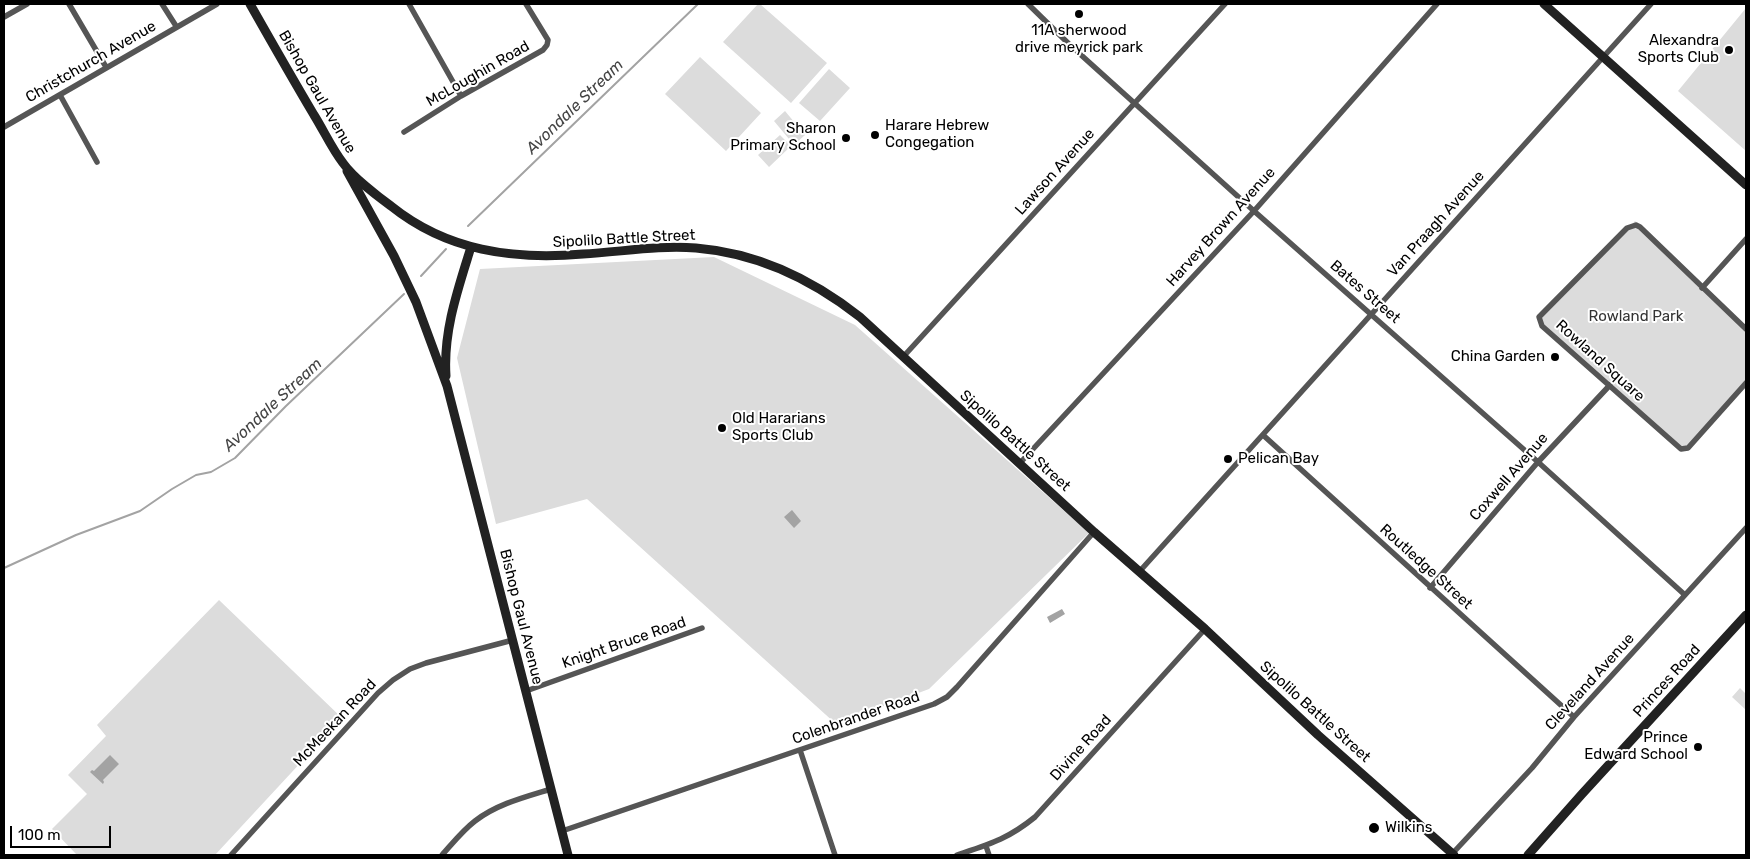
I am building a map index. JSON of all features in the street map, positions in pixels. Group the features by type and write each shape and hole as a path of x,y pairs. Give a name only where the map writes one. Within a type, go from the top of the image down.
{"main road":[{"name":"Bishop Gaul Avenue","path":"250,4 344,164 398,212 445,239 471,247"},
{"path":"1544,4 1746,185"},
{"path":"344,164 394,256 416,302 447,386"},
{"path":"447,386 445,361 448,328 471,247"},
{"name":"Sipolilo Battle Street","path":"471,247 540,256 668,247 695,248 743,256 764,263 816,286 860,317 1094,532 1205,629 1318,735 1453,854"},
{"name":"Bishop Gaul Avenue","path":"447,386 568,855"},
{"name":"Princes Road","path":"1528,855 1746,615"}],"street":[{"path":"4,18 27,4"},
{"path":"69,4 106,67"},
{"path":"162,4 176,26"},
{"name":"Christchurch Avenue","path":"4,127 217,4"},
{"path":"409,4 461,96"},
{"name":"McLoughin Road","path":"404,132 461,96 543,50 548,40 526,4"},
{"name":"Lawson Avenue","path":"903,357 1225,4"},
{"name":"Harvey Brown Avenue","path":"1020,463 1254,211 1437,4"},
{"name":"Van Praagh Avenue","path":"1139,572 1651,4"},
{"name":"Bates Street","path":"1029,6 1254,211 1372,314 1685,595"},
{"path":"60,95 97,162"},
{"name":"Rowland Square","path":"1746,329 1640,227 1633,225 1627,228 1541,313 1538,320 1542,326 1676,446 1684,450 1688,448 1746,383"},
{"path":"1702,288 1746,240"},
{"name":"Coxwell Avenue","path":"1430,588 1538,462 1610,385"},
{"name":"Routledge Street","path":"1263,435 1574,717"},
{"name":"Cleveland Avenue","path":"1453,854 1532,768 1574,717 1746,528"},
{"name":"Colenbrander Road","path":"562,830 934,704 947,696 1010,628 1094,532"},
{"name":"Knight Bruce Road","path":"526,691 702,628"},
{"name":"Divine Road","path":"957,855 1002,840 1035,816 1205,629"},
{"name":"McMeekan Road","path":"231,855 378,693 393,680 410,669 426,663 513,640"},
{"path":"800,750 835,855"},
{"path":"442,855 462,832 492,810 551,789"},
{"path":"986,846 989,855"}],"green space":[{"path":"758,4 827,63 791,103 723,42"},
{"name":"Alexandra Sports Club","path":"1746,8 1746,151 1678,91"},
{"path":"700,57 761,113 726,151 665,94"},
{"path":"829,69 850,88 820,121 799,103"},
{"path":"785,111 805,135 794,145 774,121"},
{"path":"780,135 791,146 769,167 758,155"},
{"name":"Rowland Park","path":"1635,221 1746,330 1746,381 1684,451 1538,321"},
{"name":"Old Hararians Sports Club","path":"714,257 855,325 1089,533 929,689 836,724 587,499 496,524 457,358 480,269"},
{"path":"219,600 342,718 215,855 77,855 52,829 87,794 68,775 106,736 97,725"},
{"path":"1740,688 1746,694 1746,710 1732,697"}],"shaded area":[{"path":"792,510 801,521 794,528 784,517"},
{"path":"1062,609 1065,614 1050,623 1047,617"},
{"path":"110,755 119,764 103,780 103,784 90,772 94,771"}],"waterway":[{"name":"Avondale Stream","path":"468,226 698,4"},
{"name":"Avondale Stream","path":"421,276 446,249"},
{"name":"Avondale Stream","path":"4,568 76,535 140,511 196,475 211,472 235,458 286,406 404,294"}],"place":[{"name":"11A sherwood drive meyrick park","path":"1079,14"},
{"name":"Alexandra Sports Club","path":"1729,50"},
{"name":"Harare Hebrew Congegation","path":"875,135"},
{"name":"Sharon Primary School","path":"846,138"},
{"name":"China Garden","path":"1555,357"},
{"name":"Old Hararians Sports Club","path":"722,428"},
{"name":"Pelican Bay","path":"1228,459"},
{"name":"Prince Edward School","path":"1698,747"},
{"name":"Wilkins","path":"1374,828"}]}
